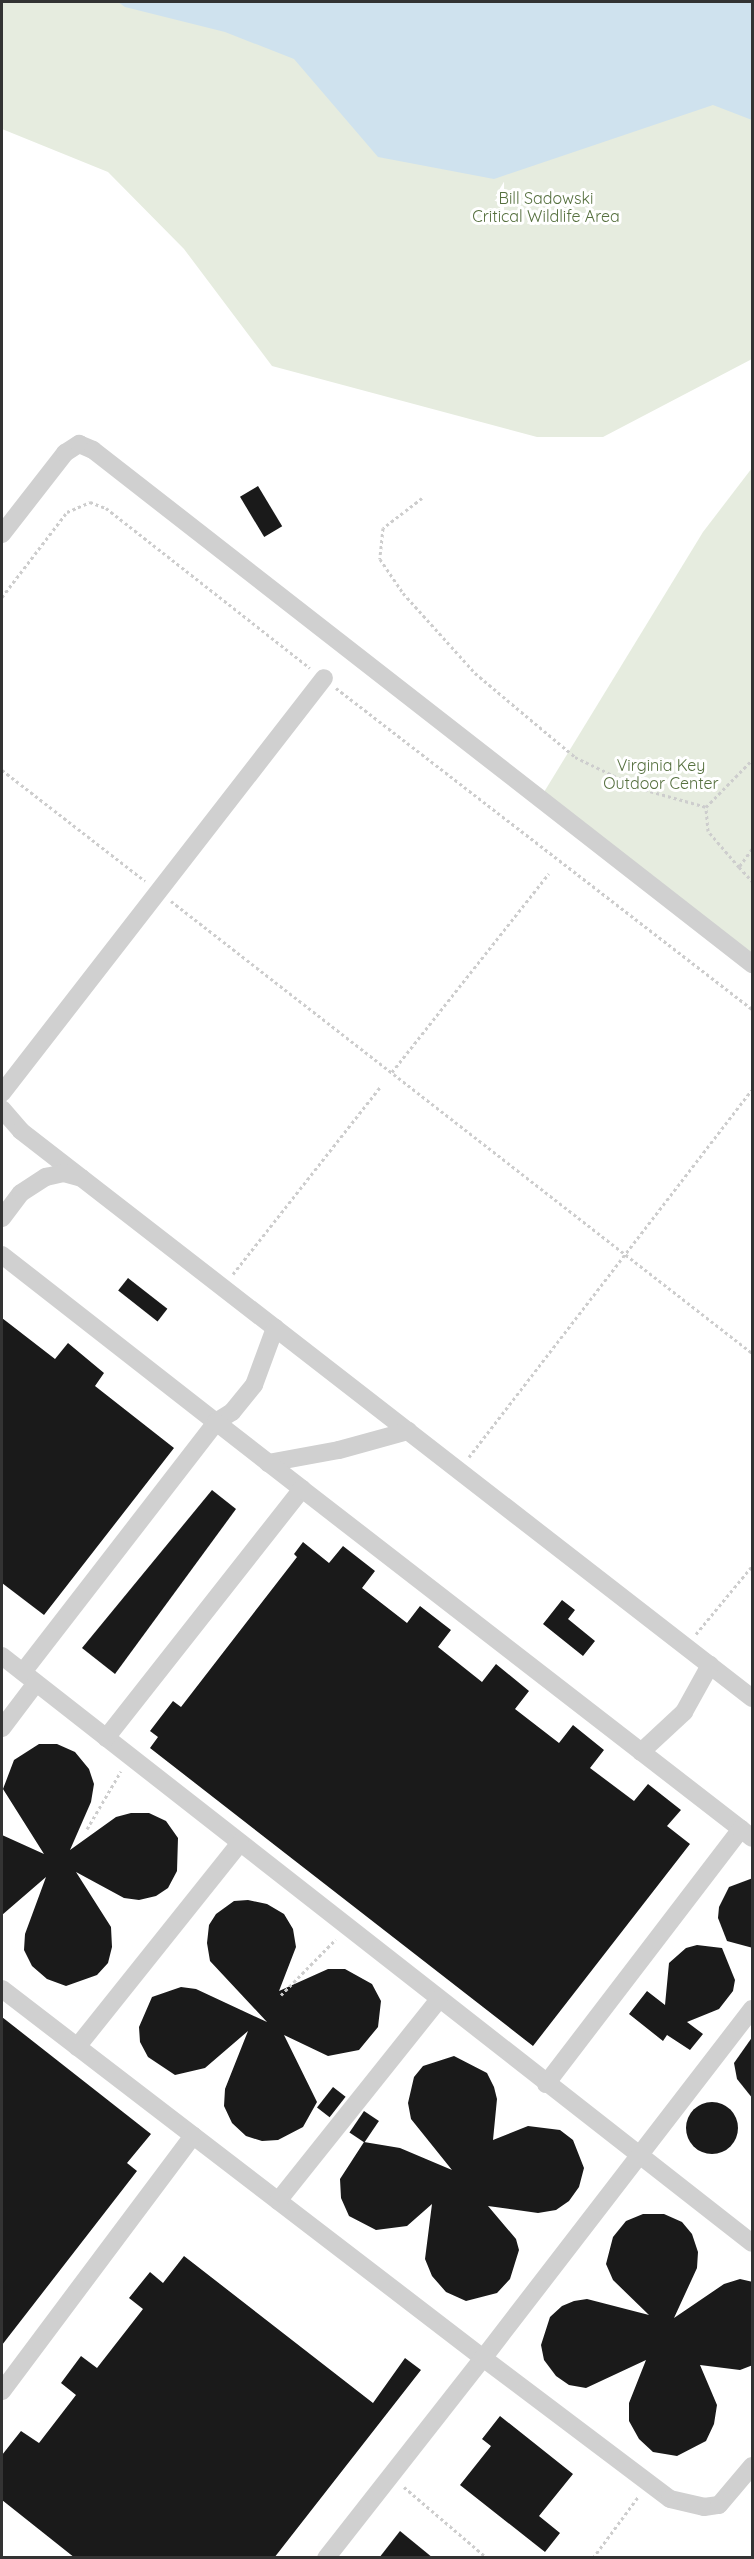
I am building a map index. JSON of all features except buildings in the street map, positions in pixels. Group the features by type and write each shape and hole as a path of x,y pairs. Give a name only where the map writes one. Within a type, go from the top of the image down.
{"lane":[{"path":"2,534 65,453 78,444 93,450 753,964"},
{"path":"2,1093 324,678"},
{"path":"2,1109 21,1131 753,1698"},
{"path":"2,1218 21,1193 46,1177 64,1173 82,1178"},
{"path":"2,1255 747,1833 546,2084"},
{"path":"2,1728 29,1678 216,1422 232,1412 254,1385 275,1328"},
{"path":"268,1463 339,1450 408,1431"},
{"path":"106,1738 302,1489"},
{"path":"2,1656 639,2157 753,2243"},
{"path":"641,1752 684,1712 710,1665"},
{"path":"77,2047 240,1843"},
{"path":"2,1989 647,2485 670,2499 704,2508 719,2505 753,2466"},
{"path":"278,2201 439,1999"},
{"path":"326,2558 753,2009"},
{"path":"2,2391 193,2136"}],"path":[{"path":"422,498 383,528 380,559 403,593 475,673 575,757 639,788 706,807"},
{"path":"2,597 67,512 90,502 106,508 753,1010"},
{"path":"753,760 706,807 708,831 753,881"},
{"path":"2,770 753,1353"},
{"path":"739,867 753,849"},
{"path":"392,1072 549,873"},
{"path":"223,1287 380,1087"},
{"path":"459,1471 753,1090"},
{"path":"676,1638 697,1634 753,1566"},
{"path":"87,1829 106,1799 110,1784 132,1758"},
{"path":"281,1995 308,1965 326,1953 346,1926"},
{"path":"390,2475 487,2558"},
{"path":"593,2558 647,2485"}],"green space":[{"name":"Bill Sadowski Critical Wildlife Area","path":"2,2 752,2 752,359 603,437 537,437 272,366 184,249 108,172 2,129"},
{"name":"Virginia Key Outdoor Center","path":"752,468 752,957 541,797 703,532"}],"water":[{"path":"118,2 752,2 752,120 713,105 494,179 378,157 294,59 225,32 125,7"}]}
